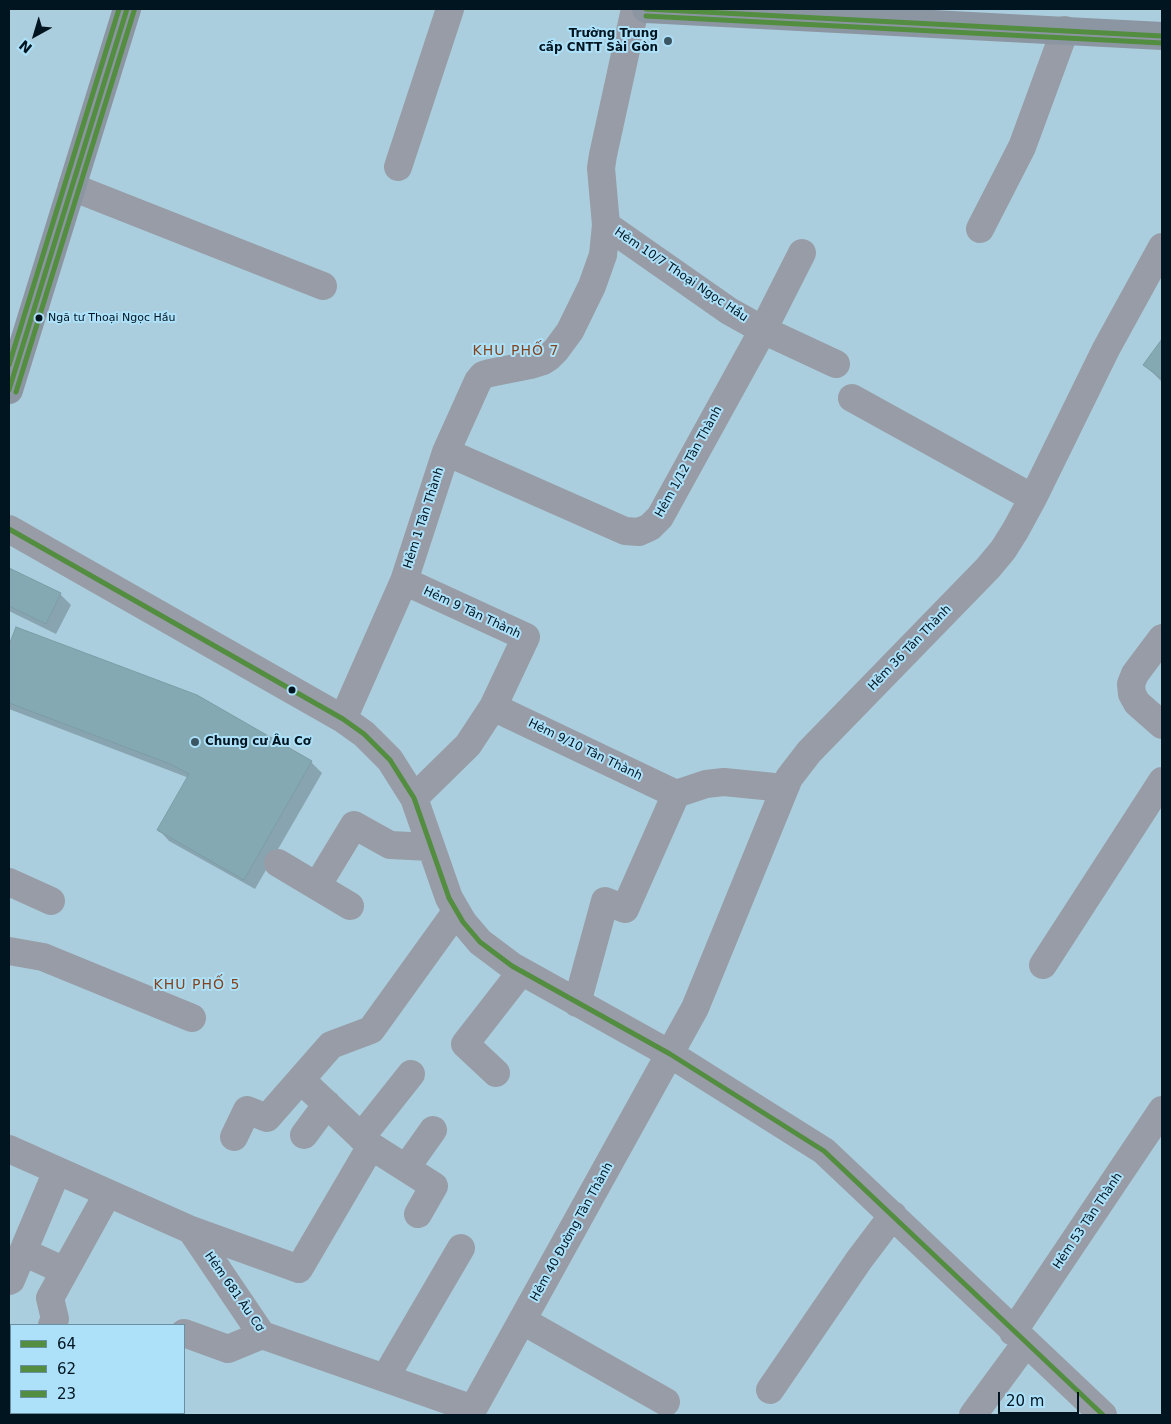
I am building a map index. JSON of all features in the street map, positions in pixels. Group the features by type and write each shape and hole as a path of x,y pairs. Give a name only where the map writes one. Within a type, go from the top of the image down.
{"main road":[{"path":"9,390 127,9"},
{"path":"646,9 913,15 1065,30 1162,36"}],"street":[{"path":"398,167 450,9"},
{"path":"606,224 601,168 635,9"},
{"path":"980,229 1022,147 1065,30"},
{"path":"72,187 323,286"},
{"name":"Hẻm 10/7 Thoại Ngọc Hầu","path":"606,224 729,311 763,330 836,364"},
{"name":"Hẻm 1 Tân Thành","path":"343,719 404,581 446,452 478,381 483,375 542,361 556,350 592,286 603,255 606,224"},
{"name":"Hẻm 36 Tân Thành","path":"670,1054 695,1008 784,788 809,752 988,568 1015,531 1106,349 1162,247"},
{"name":"Hẻm 1/12 Tân Thành","path":"446,452 625,531 640,532 650,527 660,517 763,330 802,253"},
{"path":"852,398 1033,498"},
{"path":"9,529 343,719 364,734 390,760 414,798 449,898 456,912 480,942 521,972 670,1054 816,1144 1103,1415"},
{"name":"Hẻm 9 Tân Thành","path":"404,581 526,637 493,707 468,745 414,798"},
{"path":"1162,638 1135,674 1131,684 1132,694 1137,703 1162,725"},
{"name":"Hẻm 9/10 Tân Thành","path":"493,707 676,794"},
{"path":"577,1003 605,901 625,909 676,794 706,784 724,782 744,782 784,788"},
{"path":"1042,965 1162,782"},
{"path":"318,886 354,825 390,845 431,848"},
{"path":"278,863 350,906"},
{"path":"9,882 51,901"},
{"path":"234,1137 247,1110 267,1118 331,1045 371,1030 456,912"},
{"path":"9,951 43,957 192,1018"},
{"path":"496,1072 465,1044 521,972"},
{"name":"Hẻm 40 Đường Tân Thành","path":"473,1409 670,1054"},
{"path":"9,1149 191,1230 299,1269 366,1142 411,1074"},
{"path":"301,1080 366,1142 434,1186 418,1214"},
{"path":"304,1135 327,1104"},
{"name":"Hẻm 53 Tân Thành","path":"974,1415 1020,1337 1162,1110"},
{"path":"406,1168 433,1130"},
{"path":"9,1281 57,1171"},
{"path":"52,1324 55,1318 50,1298 108,1193"},
{"path":"770,1390 859,1260 893,1216"},
{"name":"Hẻm 681 Âu Cơ","path":"191,1230 262,1336 473,1409"},
{"path":"384,1378 460,1248"},
{"path":"23,1252 64,1271"},
{"path":"523,1320 666,1402"},
{"path":"185,1333 228,1349 262,1336"}],"building":[{"path":"1162,339 1162,379 1143,365"},
{"path":"9,568 61,593 46,624 9,606"},
{"name":"Chung cư Âu Cơ","path":"16,627 197,695 312,761 244,880 157,830 189,774 170,764 9,703 9,645"}],"transit line":[{"name":"23","path":"9,365 119,9"},
{"name":"64","path":"9,390 127,9"},
{"name":"64","path":"646,9 1162,36"},
{"name":"62","path":"16,392 134,11"},
{"name":"62","path":"646,16 1162,43"},
{"name":"64","path":"9,529 343,719 364,734 390,760 414,798 449,898 463,922 480,942 512,966 670,1054 824,1151 1103,1415"}],"place":[{"name":"Trường Trung cấp CNTT Sài Gòn","path":"668,41"},
{"name":"Ngã tư Thoại Ngọc Hầu","path":"39,318"},
{"name":"Chung cư Âu Cơ","path":"195,742"}],"district":[{"name":"KHU PHỐ 7","path":"516,351"},
{"name":"KHU PHỐ 5","path":"197,985"}]}
